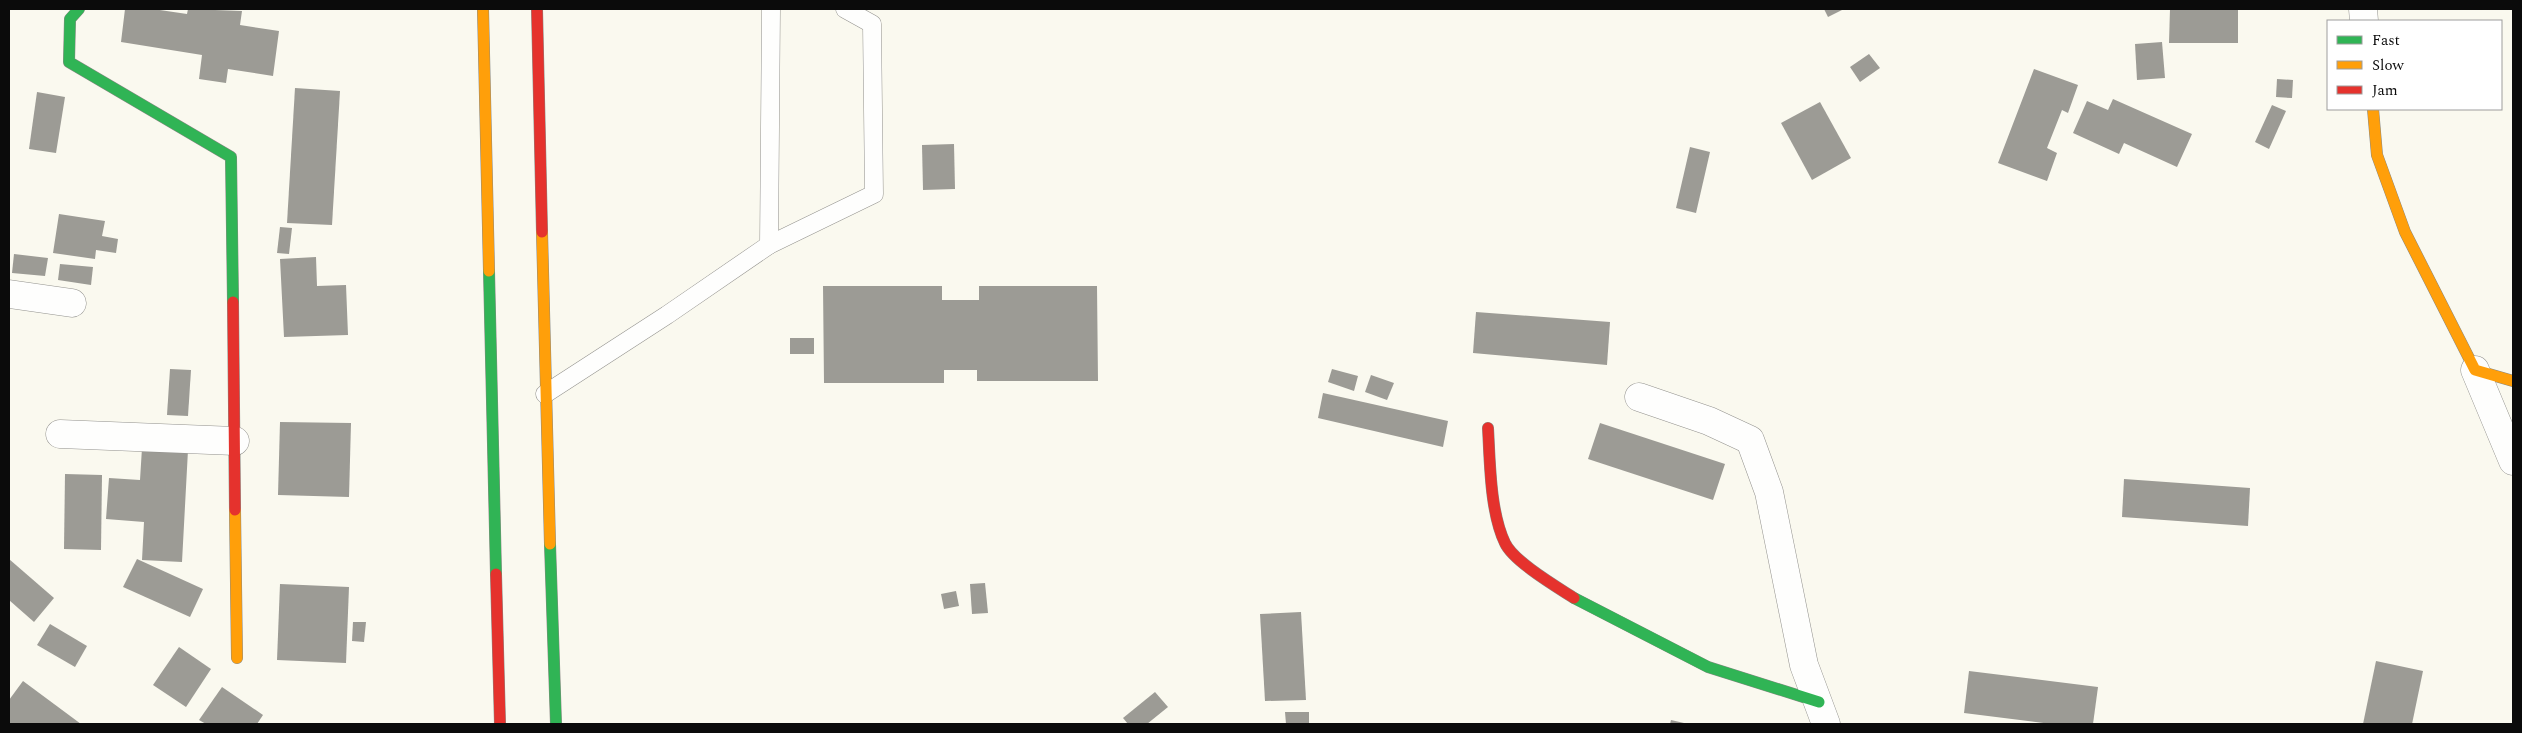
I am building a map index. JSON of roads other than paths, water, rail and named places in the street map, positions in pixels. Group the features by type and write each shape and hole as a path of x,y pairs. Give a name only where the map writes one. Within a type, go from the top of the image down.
{"main road":[{"path":"79,9 70,19 69,62 231,157 237,658"},
{"path":"483,9 500,724"},
{"path":"537,9 544,394 556,724"},
{"path":"2373,110 2377,155 2405,232 2475,370 2513,381"},
{"path":"1488,428 1493,500 1505,544 1533,571 1578,600 1708,666 1823,713"}],"street":[{"path":"9,294 72,303"},
{"path":"2475,370 2513,461"},
{"path":"1639,397 1709,421 1750,440 1769,492 1804,664 1823,713"},
{"path":"60,434 235,441"}],"lane":[{"path":"769,245 772,9"},
{"path":"544,394 667,315 769,245 874,194 872,24 845,9"}]}
